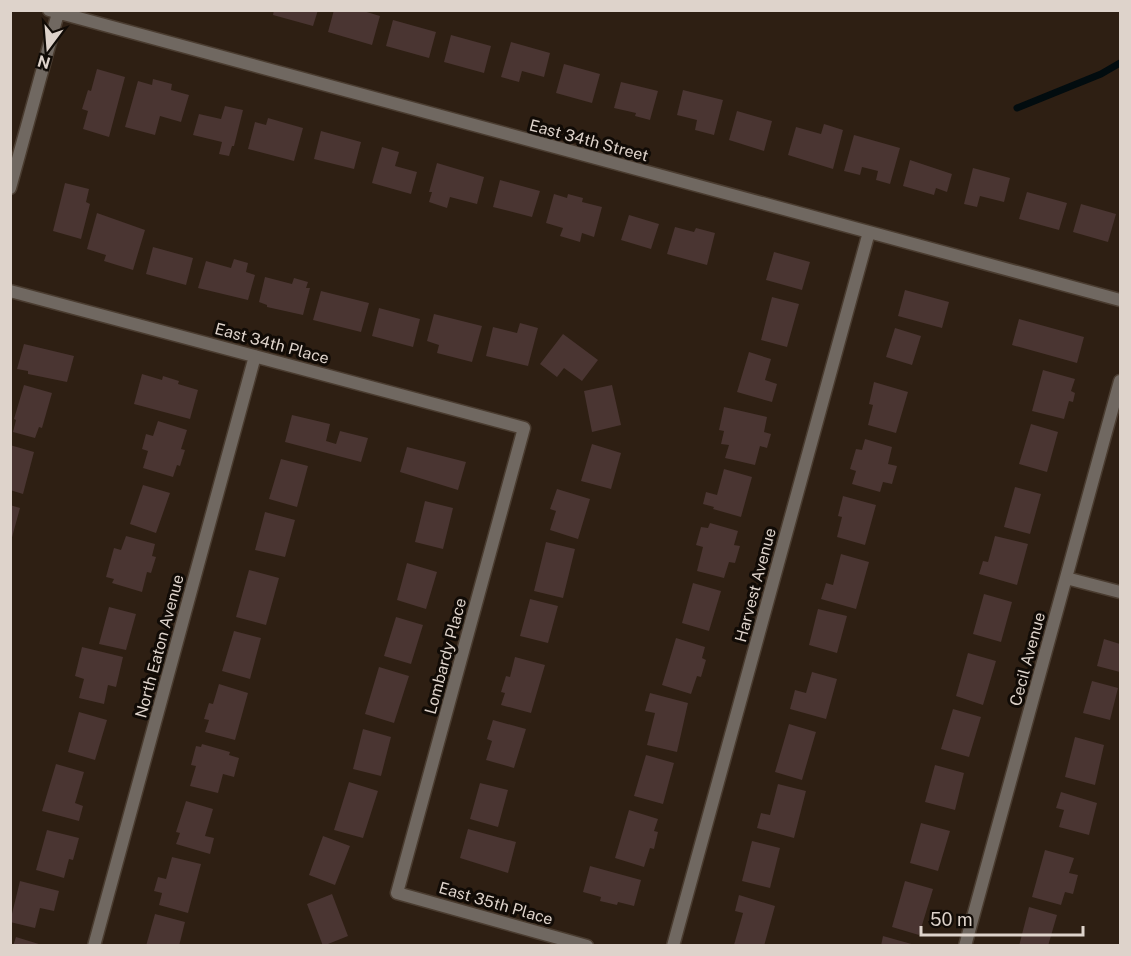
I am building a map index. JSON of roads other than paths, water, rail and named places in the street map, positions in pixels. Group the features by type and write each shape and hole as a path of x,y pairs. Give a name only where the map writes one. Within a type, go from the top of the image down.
{"street":[{"path":"10,188 53,12"},
{"name":"East 34th Street","path":"53,12 1120,300"},
{"name":"Harvest Avenue","path":"673,945 869,232"},
{"name":"East 34th Place","path":"10,291 524,428"},
{"name":"North Eaton Avenue","path":"94,945 255,356"},
{"name":"Cecil Avenue","path":"965,945 1120,381"},
{"name":"Lombardy Place","path":"397,893 524,428"},
{"path":"1066,578 1120,592"},
{"name":"East 35th Place","path":"397,893 586,945"}],"waterway":[{"path":"1017,108 1101,74 1120,63"}]}
